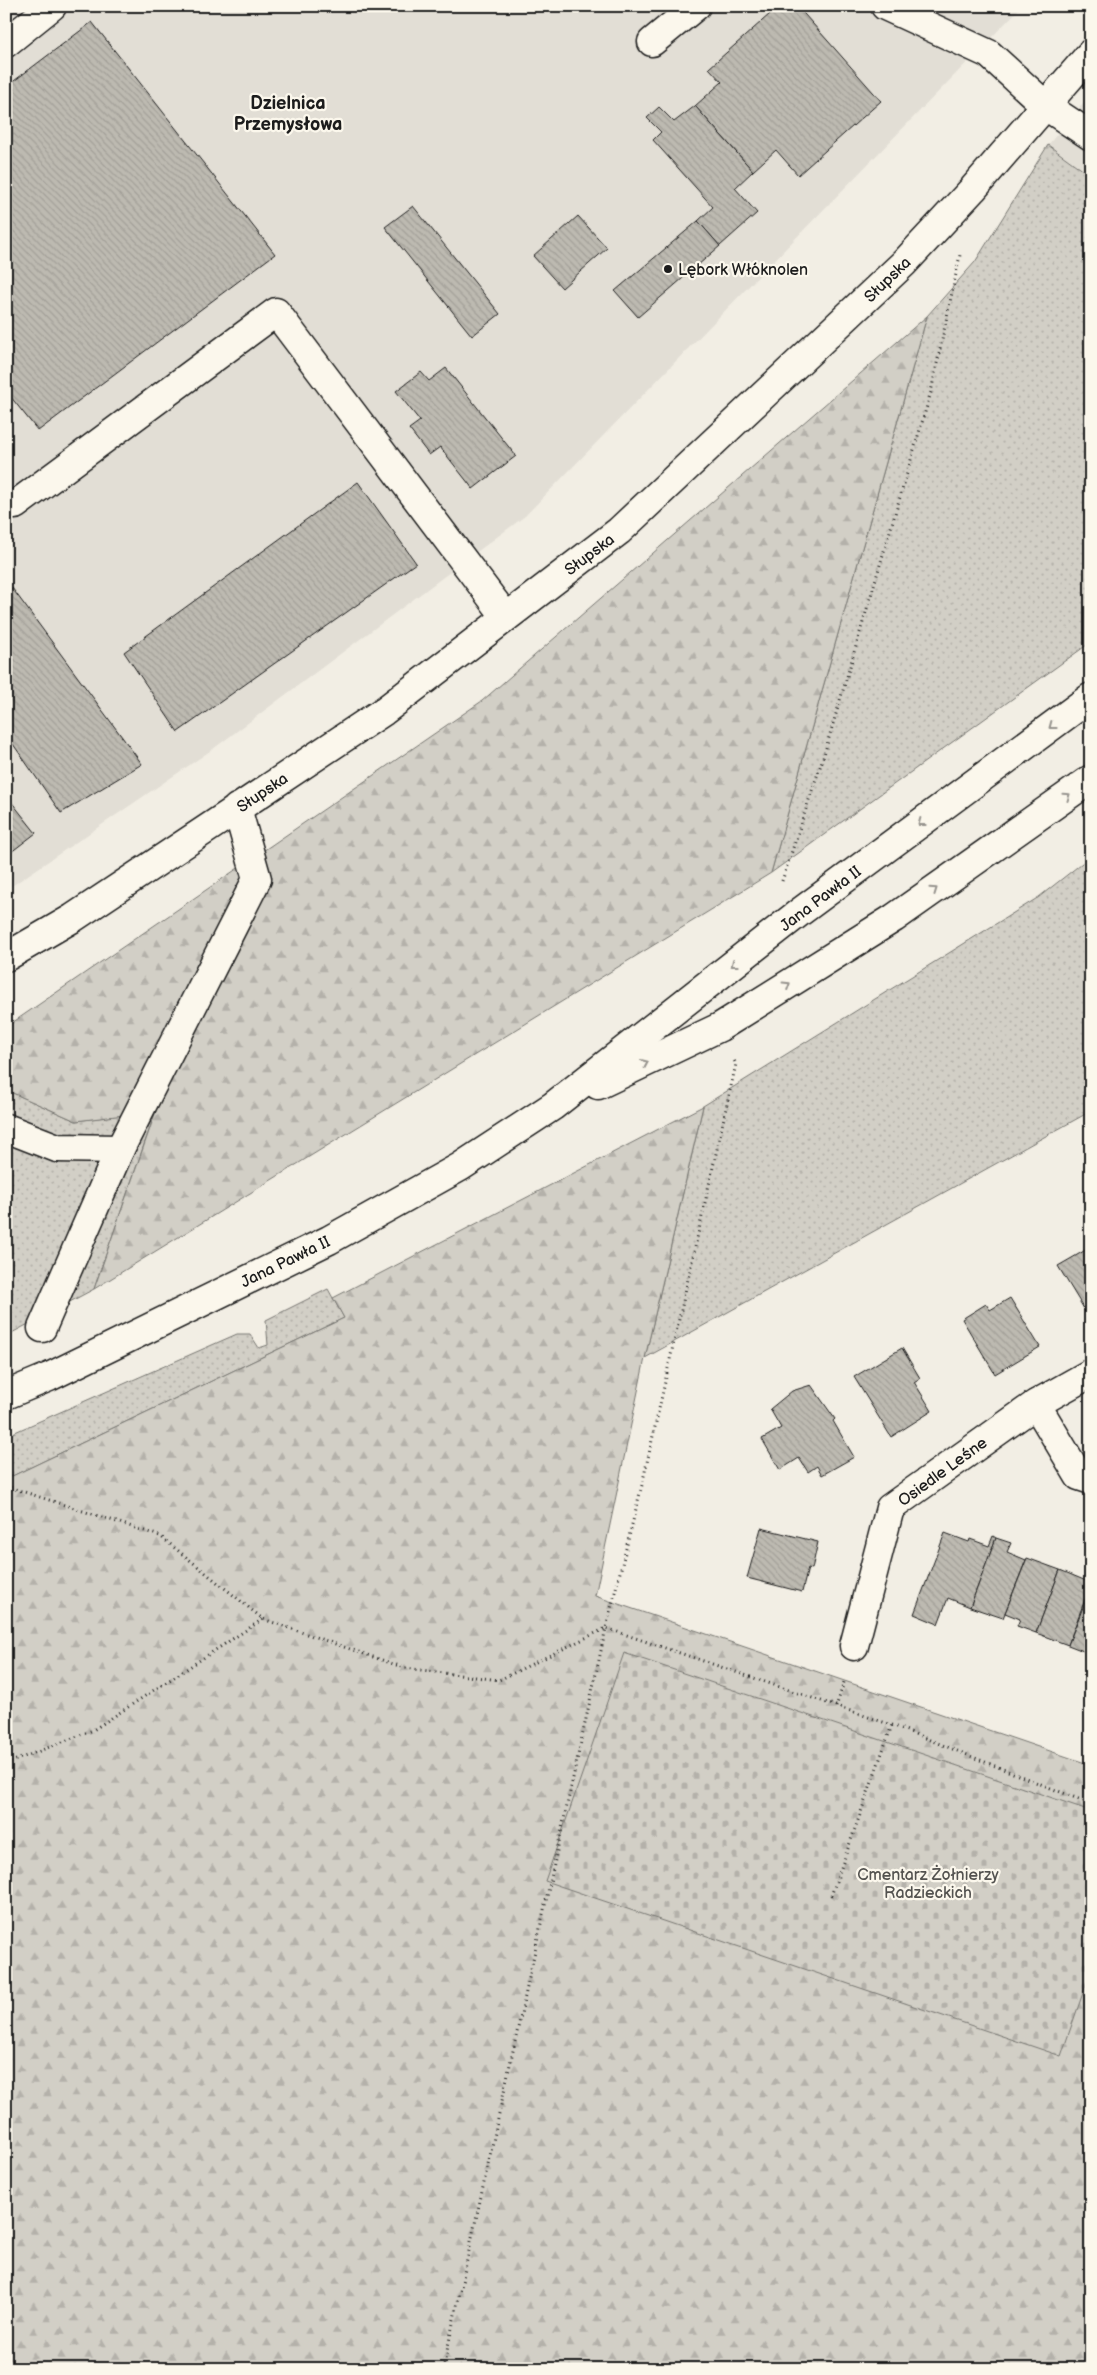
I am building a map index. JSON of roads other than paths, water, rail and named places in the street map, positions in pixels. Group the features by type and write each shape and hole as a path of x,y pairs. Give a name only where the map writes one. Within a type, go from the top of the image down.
{"main road":[{"path":"6,43 52,6"},
{"path":"652,42 696,6"},
{"path":"885,6 989,54 1046,106 1091,136"},
{"name":"Słupska","path":"6,957 73,918 384,711 620,530 904,263 974,189 1091,53"},
{"path":"15,505 276,312 506,617"},
{"name":"Jana Pawła II","path":"6,1395 48,1377 329,1240 460,1167 553,1106 800,912 1091,697"},
{"name":"Jana Pawła II","path":"553,1106 720,1028 894,918 1091,779"},
{"path":"42,1328 120,1149 257,879 237,808"},
{"path":"6,1128 57,1148 120,1149"},
{"name":"Osiedle Leśne","path":"854,1646 890,1508 1036,1404 1091,1373"},
{"path":"1036,1404 1079,1476 1091,1480"}],"place":[{"name":"Lębork Włóknolen","path":"668,269"}],"district":[{"name":"Dzielnica Przemysłowa","path":"288,113"}],"park label":[{"name":"Cmentarz Żołnierzy Radzieckich","path":"928,1883"}]}
